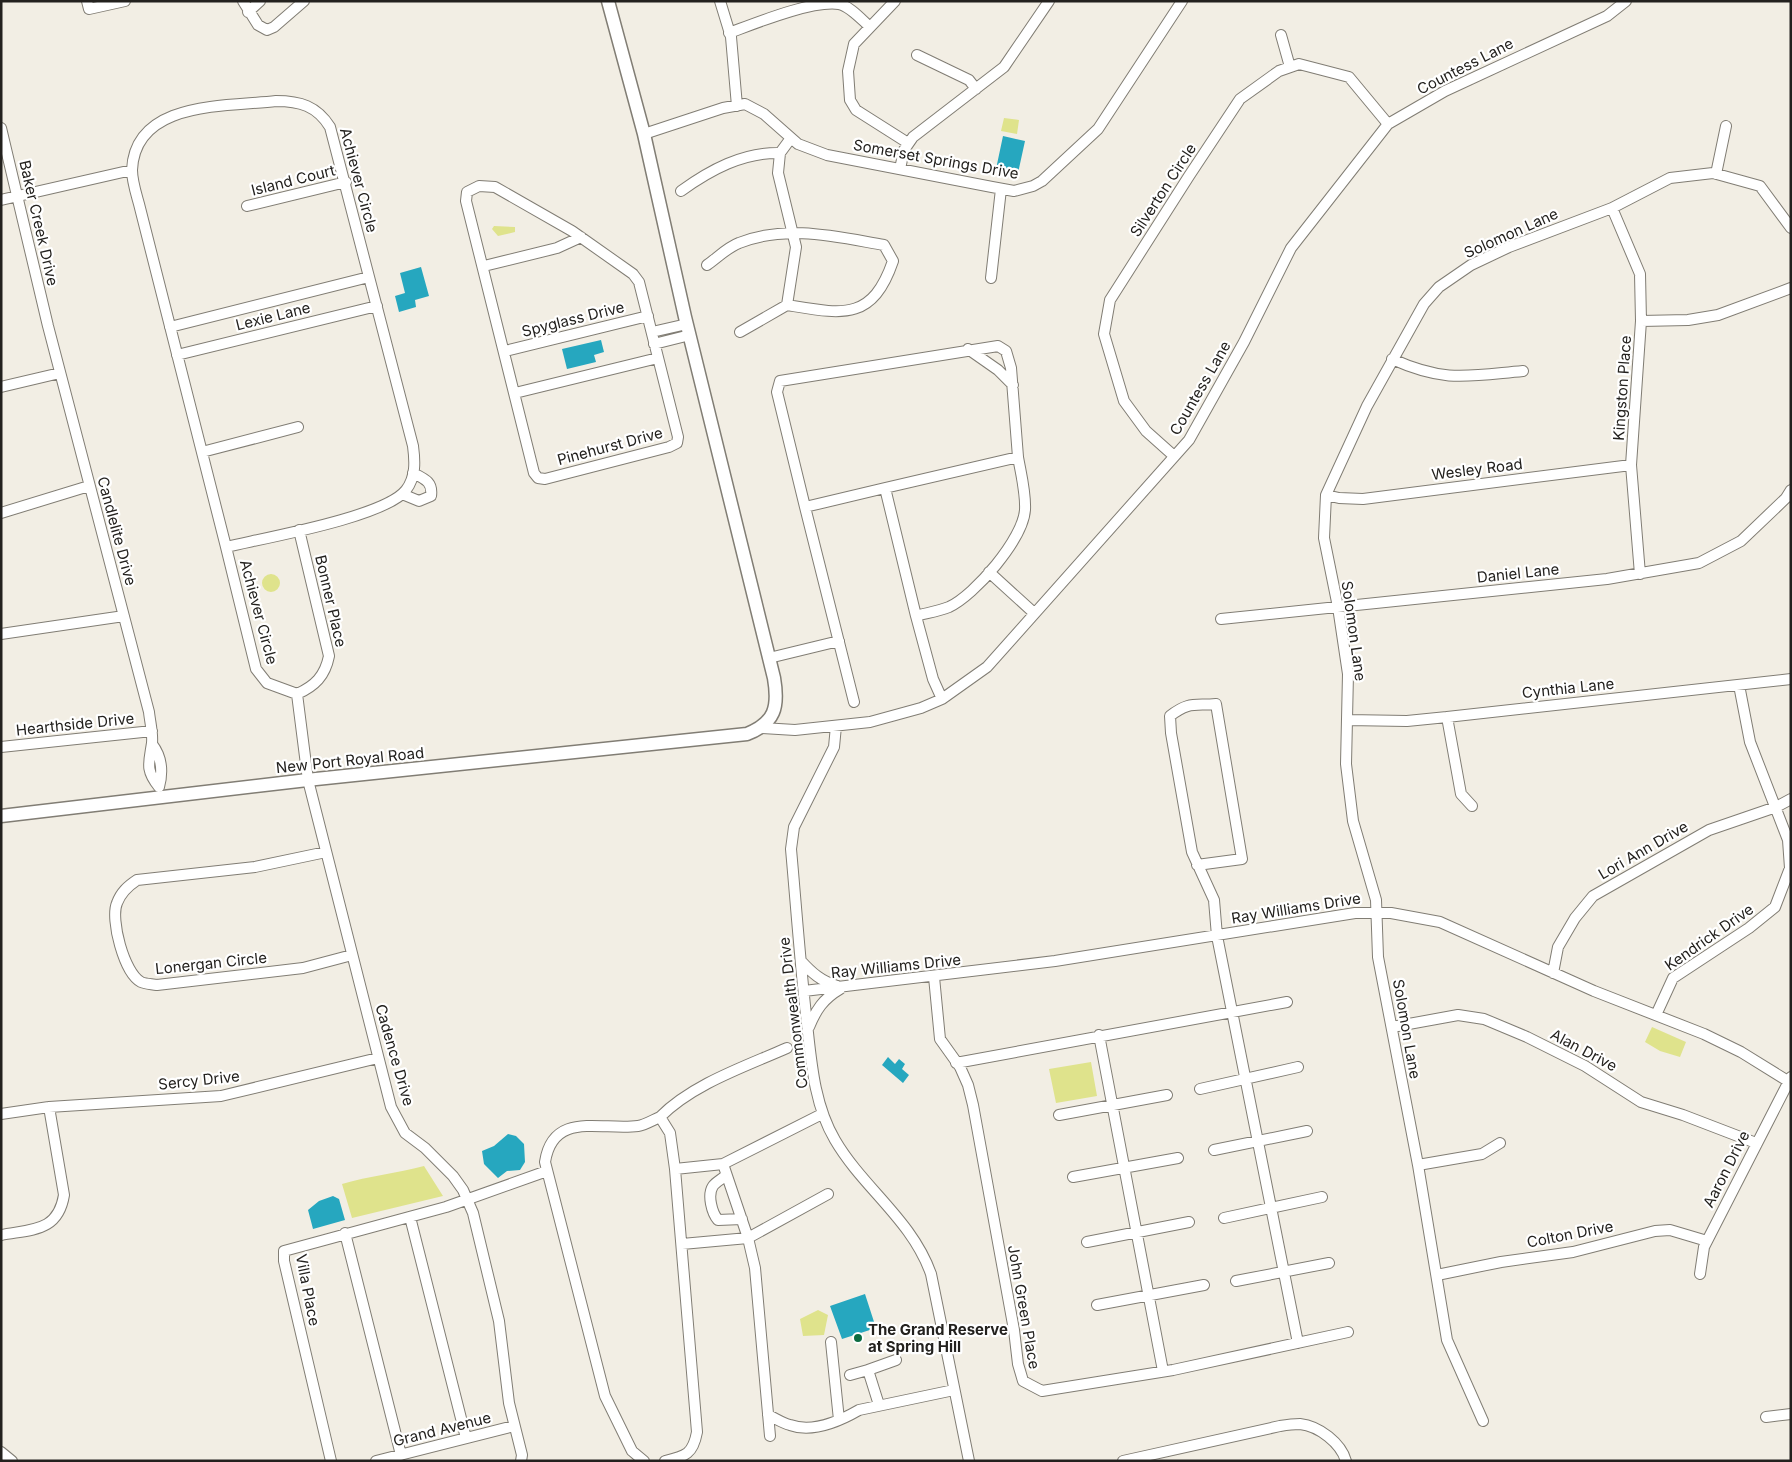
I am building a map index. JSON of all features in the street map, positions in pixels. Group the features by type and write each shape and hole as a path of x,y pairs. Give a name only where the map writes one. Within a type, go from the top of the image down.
{"main road":[{"path":"608,1 644,134 688,330 769,658 776,700 773,714 762,728"},
{"name":"New Port Royal Road","path":"1,816 160,793 703,740 747,734 762,728"}],"street":[{"path":"87,1 89,9 125,1"},
{"path":"243,1 248,12 258,25 267,30 274,27 304,1"},
{"path":"248,12 260,1"},
{"path":"720,1 729,32 737,106"},
{"path":"895,1 854,44 848,71 850,100 856,110 908,143"},
{"path":"900,169 908,143 1008,63 1049,1"},
{"name":"Somerset Springs Drive","path":"644,134 723,108 746,104 754,108 798,144 827,155 1001,189 1024,190 1042,181 1098,129 1182,1"},
{"name":"Countess Lane","path":"762,728 795,730 870,722 921,708 942,699 987,667 1189,440 1244,342 1291,248 1388,124 1444,91 1607,16 1626,1"},
{"path":"729,32 796,10 838,4 845,6 870,27"},
{"path":"1281,35 1290,67 1299,64 1349,77 1388,124"},
{"path":"918,55 969,80 976,89"},
{"name":"Silverton Circle","path":"1174,456 1146,431 1124,401 1104,334 1110,300 1240,100 1279,71 1290,67"},
{"name":"Achiever Circle","path":"226,547 364,514 393,502 402,494 412,480 413,446 330,126 325,119 308,105 293,101 201,108 168,117 144,136 132,170 138,204 256,669 267,683 297,694"},
{"path":"1716,174 1726,126"},
{"name":"Baker Creek Drive","path":"1,128 48,326"},
{"path":"787,306 796,247 778,173 780,153 791,138"},
{"path":"681,191 703,174 737,160 765,153 780,153"},
{"path":"1,200 132,170"},
{"name":"Solomon Lane","path":"1483,1421 1447,1340 1418,1165 1378,957 1375,930 1376,900 1354,821 1346,764 1348,674 1338,607 1324,538 1326,495 1346,448 1392,359 1424,304 1438,287 1471,264 1508,246 1612,208 1670,178 1716,174 1760,186 1791,228"},
{"name":"Island Court","path":"247,206 346,182"},
{"name":"Pinehurst Drive","path":"479,186 495,187 581,237 633,274 640,282 678,436 676,442 669,448 554,477 538,478 534,473 484,266 466,202 467,192 471,188 479,186"},
{"path":"991,278 1001,189"},
{"name":"Kingston Place","path":"1612,208 1640,274 1641,321 1631,465 1640,574"},
{"path":"708,265 738,243 763,237 807,232 884,245 893,260 885,283 871,300 860,308 830,312 787,306 740,332"},
{"path":"484,266 557,248 581,237"},
{"name":"Lexie Lane","path":"170,327 369,277"},
{"path":"1641,321 1688,320 1718,315 1791,288"},
{"name":"Lexie Lane","path":"177,355 377,306"},
{"name":"Spyglass Drive","path":"505,351 648,316"},
{"name":"Candlelite Drive","path":"48,326 149,712 152,744 148,756 151,778 160,793"},
{"path":"652,332 688,330"},
{"path":"654,344 688,330"},
{"path":"854,702 777,392 780,381 968,349 998,346 1006,351 1012,368 1018,457 1025,509 1022,526 1014,541 989,572 962,599 949,606 916,616"},
{"path":"968,349 998,370 1013,385"},
{"path":"515,393 658,358"},
{"path":"1392,359 1415,370 1448,377 1523,371"},
{"path":"1,387 60,373"},
{"path":"202,452 298,427"},
{"path":"805,507 1018,457"},
{"name":"Wesley Road","path":"1326,495 1339,498 1363,498 1631,465"},
{"path":"402,494 420,501 431,496 429,482 413,473"},
{"path":"1,513 89,486"},
{"path":"885,488 933,679 942,699"},
{"name":"Daniel Lane","path":"1221,619 1640,574 1699,564 1741,541 1789,497"},
{"name":"Bonner Place","path":"297,694 317,683 324,674 329,656 298,530"},
{"path":"989,572 1034,613"},
{"path":"1,634 124,616"},
{"path":"769,658 838,641"},
{"name":"Cynthia Lane","path":"1347,720 1407,721 1791,679"},
{"name":"Kendrick Drive","path":"1656,1016 1673,978 1749,928 1776,907 1790,868 1788,840 1750,742 1739,684"},
{"path":"297,694 308,780"},
{"path":"1197,865 1242,859 1216,704 1198,703 1183,707 1170,716 1171,733 1192,852 1197,865 1214,900 1217,936 1298,1342"},
{"path":"1447,717 1461,794 1472,806"},
{"name":"Commonwealth Drive","path":"836,726 834,747 794,827 791,850 808,1030 822,1114 835,1140 908,1230 931,1274 970,1461"},
{"name":"Hearthside Drive","path":"1,747 152,732"},
{"name":"Cadence Drive","path":"308,780 391,1107 405,1133 425,1148 453,1176 473,1213 499,1321 509,1403 522,1455 521,1461"},
{"name":"Lori Ann Drive","path":"1553,973 1558,947 1575,918 1593,896 1709,830 1776,807 1791,799"},
{"name":"Lonergan Circle","path":"326,852 255,866 137,880 124,890 117,902 113,916 125,960 132,973 141,982 157,985 303,968 352,955"},
{"name":"Ray Williams Drive","path":"804,991 934,977 1055,961 1355,913 1376,912 1440,922 1553,973 1704,1034 1741,1052 1790,1081"},
{"path":"801,961 813,974 827,983 843,987"},
{"name":"John Green Place","path":"934,977 940,1039 956,1062 968,1085 973,1105 1014,1330 1018,1364 1023,1381 1042,1391 1163,1371 1348,1332"},
{"path":"808,1030 816,1010 828,996 843,987"},
{"path":"956,1062 1287,1002"},
{"name":"Alan Drive","path":"1392,1027 1458,1015 1484,1019 1528,1037 1585,1066 1641,1102 1683,1114 1756,1143"},
{"path":"1099,1035 1163,1371"},
{"path":"644,1461 632,1451 605,1396 545,1162 546,1151 554,1139 567,1129 583,1125 639,1126 660,1117 673,1104 721,1077 787,1048"},
{"name":"Sercy Drive","path":"1,1114 49,1107 221,1096 378,1058"},
{"path":"1200,1089 1298,1067"},
{"name":"Aaron Drive","path":"1700,1274 1707,1242 1756,1143 1790,1081"},
{"path":"1059,1115 1167,1095"},
{"path":"1,1234 41,1228 57,1216 62,1206 64,1195 49,1107"},
{"path":"675,1169 723,1164 822,1114"},
{"path":"660,1117 670,1133 675,1169 698,1432 694,1446 688,1453 665,1461"},
{"path":"1214,1150 1307,1131"},
{"path":"1418,1165 1482,1154 1500,1144"},
{"path":"1073,1177 1178,1158"},
{"path":"723,1164 725,1176 748,1238 755,1268 770,1436"},
{"name":"Villa Place","path":"331,1461 284,1261 284,1251 410,1217 547,1170"},
{"path":"725,1176 713,1186 711,1194 714,1215 718,1220 742,1219"},
{"path":"682,1244 748,1238 828,1194"},
{"path":"1224,1218 1322,1197"},
{"path":"410,1217 466,1438"},
{"path":"1087,1242 1189,1222"},
{"name":"Colton Drive","path":"1437,1274 1501,1262 1573,1252 1655,1231 1670,1230 1707,1242"},
{"path":"345,1234 401,1455"},
{"path":"1236,1281 1329,1263"},
{"path":"1097,1305 1204,1285"},
{"path":"831,1342 839,1420"},
{"path":"850,1375 896,1360"},
{"path":"868,1370 879,1405"},
{"path":"768,1415 790,1426 804,1427 839,1420 859,1410 879,1405 954,1390"},
{"path":"1766,1417 1791,1414"},
{"path":"1123,1461 1280,1426 1301,1424 1320,1431 1333,1440 1346,1461"},
{"name":"Grand Avenue","path":"376,1461 514,1426"},
{"path":"1,1452 12,1461"}],"green space":[{"path":"1004,118 1019,120 1017,134 1001,131"},
{"path":"494,226 515,227 515,232 498,236 492,229"},
{"path":"271,574 277,577 280,583 277,589 271,592 265,589 262,583 265,577"},
{"path":"1652,1027 1686,1042 1680,1057 1660,1051 1645,1042"},
{"path":"1091,1062 1097,1096 1056,1103 1049,1069"},
{"path":"424,1166 443,1196 352,1218 342,1184"},
{"path":"818,1310 828,1315 824,1335 803,1336 800,1319"}],"water":[{"path":"1003,136 1025,141 1018,173 996,169"},
{"path":"421,267 429,296 415,300 416,307 399,312 395,296 405,293 400,273"},
{"path":"601,340 604,352 594,355 596,362 567,369 562,349"},
{"path":"888,1057 895,1064 899,1059 905,1064 902,1069 909,1075 903,1083 882,1065"},
{"path":"508,1134 516,1136 524,1144 525,1162 520,1170 507,1171 498,1178 484,1164 482,1151 494,1146"},
{"path":"333,1196 339,1199 345,1220 313,1229 308,1210 319,1201"},
{"path":"865,1294 876,1328 842,1339 830,1306"}],"place":[{"name":"The Grand Reserve at Spring Hill","path":"858,1338"}]}
